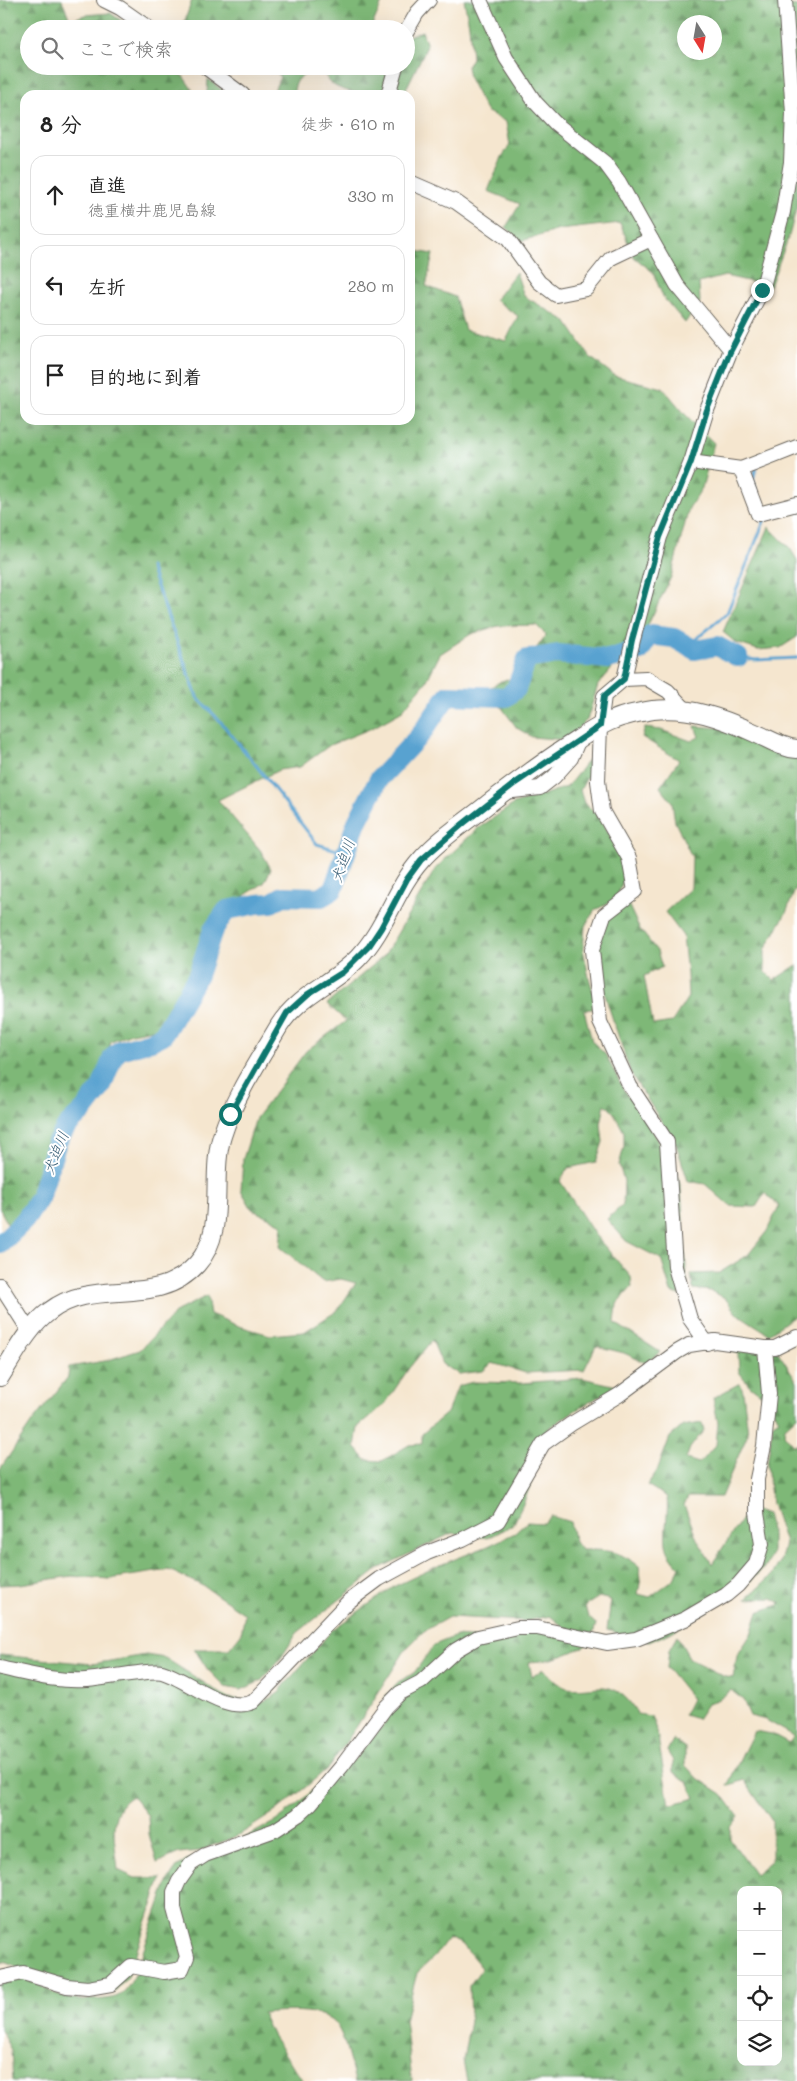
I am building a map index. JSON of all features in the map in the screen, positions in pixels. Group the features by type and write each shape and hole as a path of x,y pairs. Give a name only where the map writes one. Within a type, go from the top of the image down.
{"main road":[{"path":"0,1376 30,1332 50,1311 68,1300 92,1294 138,1292 168,1286 179,1280 197,1264 206,1252 213,1228 220,1146 230,1114 287,1013 308,994 343,972 357,959 369,946 381,928 407,879 421,860 504,792 600,726 614,719 653,710 686,710 719,718 778,744 797,749"}],"street":[{"path":"104,0 137,20"},
{"path":"413,20 429,0"},
{"path":"480,0 506,58 535,102 555,123 605,163 620,182 677,285 731,350"},
{"path":"624,679 632,640 660,537 691,462 707,410 731,350 762,290 783,212 791,162 794,113 785,0"},
{"path":"216,75 236,90"},
{"path":"389,90 394,75"},
{"path":"415,184 456,202 508,239 539,282 556,294 586,289 611,258 651,239"},
{"path":"691,462 741,469 797,447"},
{"path":"741,469 758,514 797,504"},
{"path":"686,710 668,691 646,678 624,679 604,696 600,726 598,781 602,812 629,858 635,891 604,915 592,950 600,1022 630,1086 667,1142 675,1266 690,1319 707,1343"},
{"path":"0,1286 30,1332"},
{"path":"0,1668 49,1679 85,1680 160,1672 237,1706 253,1702 348,1602 379,1579 428,1553 463,1539 498,1521 544,1444 571,1424 619,1395 677,1352 689,1345 715,1341 775,1348 797,1337"},
{"path":"0,1978 23,1973 67,1986 88,1988 111,1984 131,1966 164,1972 182,1969 187,1957 174,1909 174,1892 178,1881 191,1864 205,1855 275,1830 298,1815 311,1803 342,1766 386,1706 400,1693 421,1682 456,1650 478,1637 518,1628 537,1628 607,1644 636,1639 685,1619 726,1595 738,1585 756,1564 762,1544 757,1513 757,1479 764,1446 769,1394 765,1348"}],"green space":[{"path":"0,0 62,0 70,20 20,20 20,75 181,75 193,90 20,90 20,425 415,425 415,251 433,254 426,286 455,297 465,330 506,341 518,316 495,300 516,272 524,296 566,321 590,357 615,376 663,388 684,413 714,443 702,488 689,508 671,577 646,629 598,685 587,720 566,740 532,737 517,728 488,689 501,681 515,678 546,635 536,625 498,626 471,634 440,654 426,682 401,712 372,728 330,745 300,767 279,770 218,800 261,851 271,869 264,883 245,895 188,978 168,1015 157,1028 131,1033 111,1041 102,1069 91,1089 62,1120 36,1189 19,1217 9,1227 0,1209"},
{"path":"192,0 383,0 375,20 185,20"},
{"path":"464,0 758,0 759,2 797,6 797,206 789,236 770,286 725,276 699,283 700,302 685,323 663,297 653,272 634,257 620,223 559,230 521,241 506,227 520,204 488,191 502,157 510,145 506,122 486,111 469,78 467,66 472,58 469,25"},
{"path":"110,13 120,20 70,20 85,15"},
{"path":"422,31 427,46 415,70 415,34"},
{"path":"279,75 304,75 296,81 294,90 274,90 280,77"},
{"path":"324,75 413,75 405,90 346,90 335,86"},
{"path":"208,79 222,90 207,90"},
{"path":"769,527 790,548 797,560 797,637 780,648 758,650 736,643 723,632"},
{"path":"695,726 720,728 746,740 797,755 797,885 786,913 765,950 765,971 774,980 797,965 797,1314 769,1334 736,1313 725,1298 711,1291 693,1289 691,1274 719,1273 748,1255 767,1231 779,1206 765,1193 756,1207 730,1206 705,1184 688,1181 676,1144 631,1074 596,963 600,928 615,909 628,904 639,928 657,951 662,967 644,976 653,1025 672,1022 688,997 683,936 665,912 691,888 692,857 675,822 672,802 660,787 679,760 642,737 645,728 661,730 691,741 699,737"},
{"path":"596,750 589,774 580,790 584,803 598,815 625,859 622,884 615,900 595,910 585,926 583,949 598,1008 584,1010 592,1041 605,1054 625,1092 645,1116 677,1174 681,1188 688,1298 671,1292 661,1259 626,1241 607,1219 623,1205 624,1181 619,1165 624,1147 624,1132 614,1113 605,1104 601,1124 603,1142 596,1162 568,1168 560,1181 595,1235 631,1277 632,1287 617,1304 615,1323 660,1352 646,1363 624,1353 596,1346 584,1370 526,1373 492,1363 483,1371 459,1374 442,1364 432,1340 409,1368 385,1404 358,1427 355,1447 366,1460 382,1461 409,1445 422,1444 422,1434 447,1413 458,1386 473,1382 521,1383 582,1378 617,1386 571,1413 542,1433 535,1472 513,1525 488,1538 452,1533 380,1568 297,1633 281,1658 261,1681 241,1690 225,1687 208,1670 194,1649 229,1649 241,1634 245,1614 205,1587 169,1570 109,1579 72,1576 0,1585 0,1469 33,1421 68,1377 69,1367 105,1361 140,1350 177,1311 207,1296 210,1314 239,1326 270,1335 304,1332 337,1311 356,1283 341,1279 323,1282 280,1247 282,1224 252,1209 241,1190 243,1159 256,1118 306,1051 346,1021 327,1004 384,956 436,868 477,829 514,804 567,787"},
{"path":"734,1339 778,1352 797,1381 797,1416 785,1427 784,1434 794,1446 797,1443 797,2081 467,2081 463,2060 470,2021 469,1986 482,1968 462,1944 448,1938 434,1957 417,1973 411,1996 405,2020 412,2081 355,2081 344,2042 334,2022 320,2014 289,2011 262,2013 272,2035 303,2081 13,2081 11,2050 0,2030 0,1970 13,1971 20,1974 63,1997 97,2000 112,1998 121,1994 135,1975 168,1880 178,1866 192,1858 244,1838 276,1821 297,1805 324,1779 354,1760 386,1722 393,1708 385,1697 398,1682 414,1673 434,1645 456,1636 495,1639 525,1633 545,1623 588,1644 559,1657 529,1662 532,1677 543,1669 558,1683 567,1688 602,1687 613,1689 628,1700 637,1714 651,1716 657,1732 669,1805 695,1798 688,1782 673,1772 673,1761 667,1751 673,1740 685,1747 685,1765 696,1777 722,1794 739,1817 730,1828 730,1839 755,1874 772,1860 772,1821 744,1780 727,1786 754,1731 772,1734 789,1743 794,1736 766,1720 750,1716 743,1700 731,1690 721,1698 707,1704 697,1719 684,1715 692,1699 667,1668 669,1650 677,1636 690,1659 725,1677 733,1678 737,1656 751,1634 758,1612 782,1604 772,1598 746,1599 772,1575 780,1562 785,1543 772,1504 767,1465 773,1423 779,1419 762,1395 750,1386 739,1372 738,1354 730,1350"},
{"path":"740,1383 743,1391 748,1433 721,1497 688,1497 684,1505 697,1539 712,1564 749,1508 767,1514 772,1534 772,1552 768,1564 743,1589 670,1633 649,1642 607,1630 611,1600 599,1597 585,1606 588,1617 596,1624 593,1634 565,1628 550,1616 526,1621 449,1617 424,1631 406,1649 329,1767 276,1811 239,1835 199,1851 179,1853 157,1863 149,1834 148,1816 132,1796 124,1802 118,1810 114,1829 118,1870 135,1878 161,1878 128,1977 115,1991 94,1995 64,1992 8,1963 0,1962 0,1655 92,1664 146,1655 165,1658 228,1698 262,1702 276,1695 332,1630 395,1586 515,1533 527,1522 543,1523 551,1516 570,1522 575,1542 581,1550 612,1552 625,1557 639,1566 641,1578 638,1594 650,1597 674,1579 680,1567 669,1554 666,1544 667,1497 647,1485 657,1471 670,1437 683,1426 702,1423 704,1430 690,1448 686,1459 699,1463 716,1445 718,1423 713,1398"}],"waterway":[{"path":"756,468 753,480 757,494"},
{"path":"688,646 727,613 765,519 764,516"},
{"path":"150,567 197,697 220,721 317,844 347,853"},
{"name":"犬迫川","path":"0,1244 25,1220 40,1197 57,1142 67,1126 85,1109 101,1088 113,1057 120,1050 151,1041 163,1035 198,975 213,930 227,910 271,903 283,896 321,897 333,890 356,824 379,779 421,734 448,695 506,697 516,689 527,659 558,654 608,659 640,651 650,635 674,638 695,650 717,646 738,657"},
{"path":"738,657 755,660 797,658"}],"route":[{"path":"230,1114 287,1013 308,994 343,972 369,946 381,928 407,879 421,860 514,784 554,755 600,726 604,696 624,679 632,640 660,537 691,462 707,410 730,352 762,290"}]}
